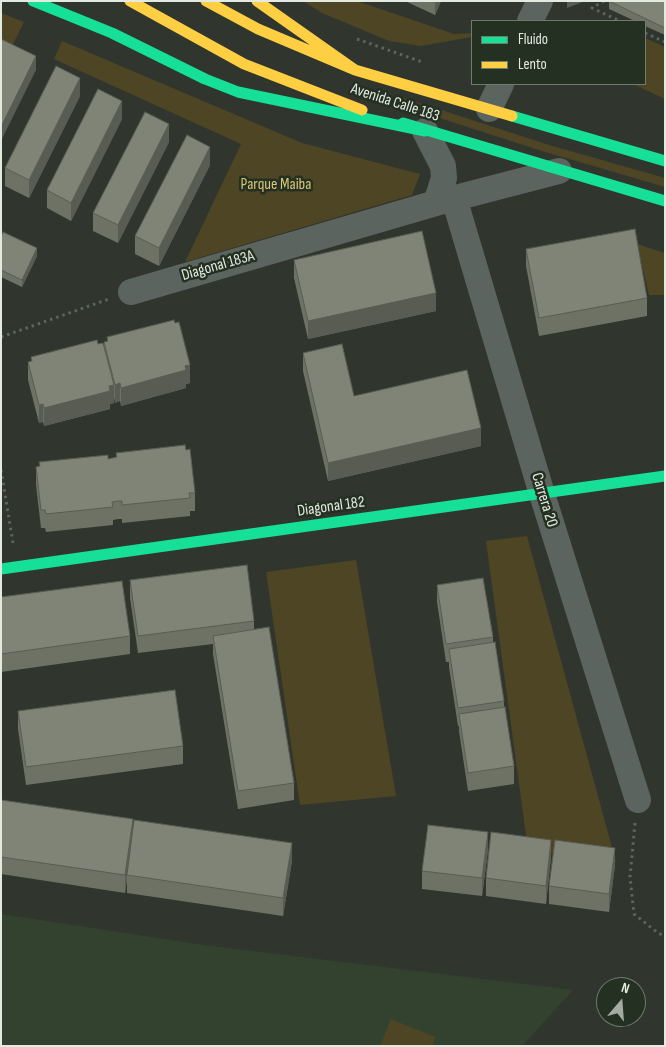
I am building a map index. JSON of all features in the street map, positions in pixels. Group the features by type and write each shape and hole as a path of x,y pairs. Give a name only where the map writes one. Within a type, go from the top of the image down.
{"main road":[{"path":"33,1 112,33 205,79 238,92 264,99 425,131"},
{"name":"Avenida Calle 183","path":"130,1 254,68 340,102 425,131 665,201"},
{"name":"Avenida Calle 183","path":"206,1 272,36 355,70 665,160"},
{"path":"257,1 355,70"},
{"name":"Diagonal 182","path":"1,569 665,476"}],"street":[{"path":"530,20 540,1"},
{"path":"489,109 501,85"},
{"path":"425,131 443,166 445,200"},
{"name":"Diagonal 183A","path":"131,292 445,200 559,171"},
{"name":"Carrera 20","path":"445,200 542,494 638,800"}],"path":[{"path":"604,1 592,8 618,20"},
{"path":"646,33 665,42"},
{"path":"355,38 427,63"},
{"path":"1,338 131,292"},
{"path":"1,470 17,567"},
{"path":"638,800 630,877 634,914 658,933 665,936"}],"shaded area":[{"path":"1,914 203,945 573,990 522,1046 1,1046"}],"green space":[{"path":"303,1 357,1 454,34 471,33 471,37 421,46 389,41 322,13"},
{"path":"1,13 24,22 7,56 1,53"},
{"path":"646,38 665,47 665,99 635,85 646,85"},
{"name":"Parque Maiba","path":"62,41 302,143 420,174 412,195 185,262 241,144 54,59"},
{"path":"395,95 546,144 665,178 665,187 542,151 393,103"},
{"path":"637,244 665,253 665,295 649,295"},
{"path":"527,536 616,862 528,850 486,541"},
{"path":"356,560 396,796 300,805 266,572"},
{"path":"391,1019 435,1037 432,1046 380,1046"}],"building":[{"path":"609,1 665,1 665,28"},
{"path":"1,39 36,56 1,127"},
{"path":"56,66 80,78 29,180 5,168"},
{"path":"98,89 122,101 71,203 47,190"},
{"path":"145,112 169,124 118,225 93,213"},
{"path":"187,135 210,147 159,248 135,236"},
{"path":"635,229 647,298 539,318 526,249"},
{"path":"422,231 436,293 308,321 294,260"},
{"path":"3,232 37,248 22,280 1,270 1,237"},
{"path":"174,320 175,323 179,322 190,365 185,366 186,370 121,388 120,383 115,385 104,342 108,341 107,337"},
{"path":"97,340 98,344 103,343 114,385 109,386 110,391 44,408 43,404 39,405 28,362 32,361 31,357"},
{"path":"342,344 354,396 467,370 481,428 328,463 303,353"},
{"path":"185,445 186,450 190,449 195,493 189,493 190,498 122,505 122,501 118,501 112,502 113,507 46,514 45,510 41,510 36,467 40,466 39,462 108,455 108,459 117,457 116,453"},
{"path":"247,565 254,621 138,636 130,580"},
{"path":"483,578 493,637 446,644 437,585"},
{"path":"122,581 130,636 1,654 1,597"},
{"path":"269,627 294,783 238,791 213,636"},
{"path":"495,642 504,701 458,708 449,649"},
{"path":"175,690 183,746 26,767 18,711"},
{"path":"505,707 514,766 468,773 459,714"},
{"path":"1,800 133,819 125,875 1,857"},
{"path":"134,820 292,843 283,898 127,875"},
{"path":"428,825 488,832 482,878 422,871"},
{"path":"491,832 551,840 546,886 486,878"},
{"path":"555,840 615,848 609,894 549,886"}],"traffic: fast":[{"path":"33,1 112,33 205,79 238,92 425,131"},
{"path":"512,116 665,161"},
{"path":"403,123 665,201"},
{"path":"1,569 665,476"}],"traffic: slow":[{"path":"130,1 244,64 362,110"},
{"path":"206,1 258,29 355,70 512,116"},
{"path":"257,1 355,70"}]}
